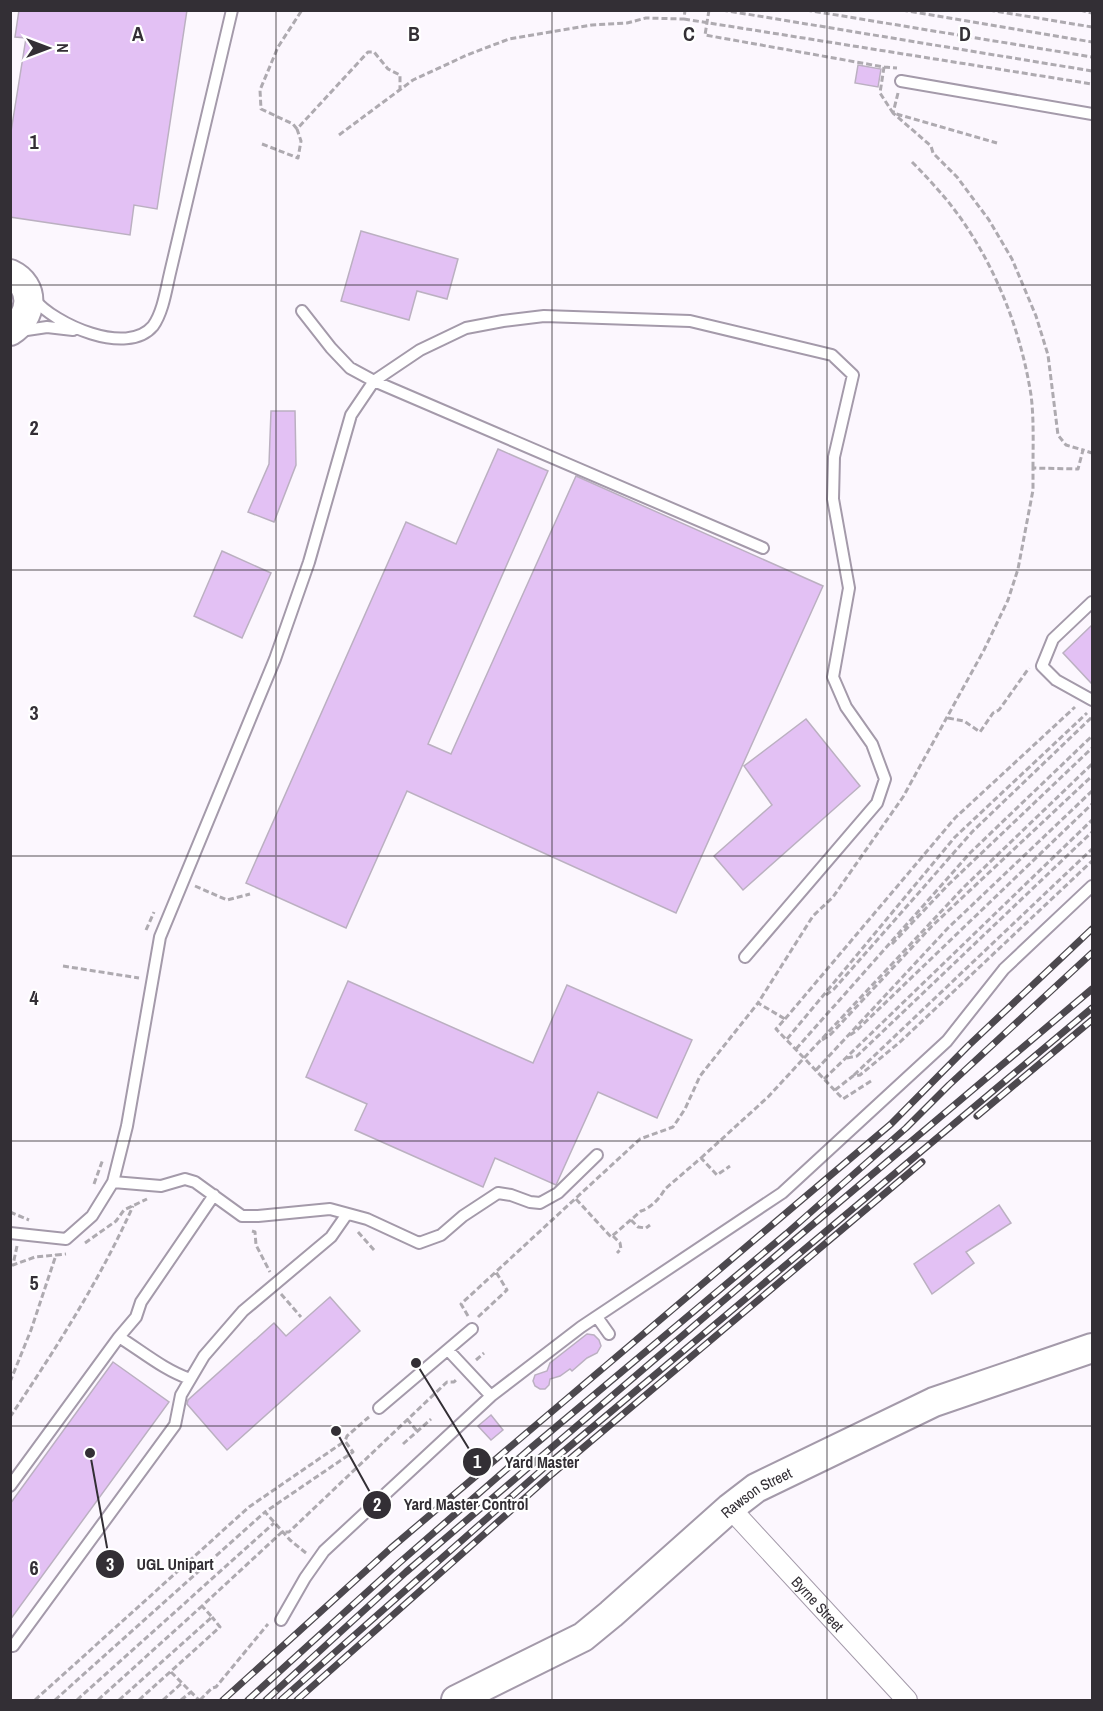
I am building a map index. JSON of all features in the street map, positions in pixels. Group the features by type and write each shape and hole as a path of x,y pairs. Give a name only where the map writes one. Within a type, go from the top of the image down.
{"main road":[{"path":"10,331 18,327 29,308 18,281"},
{"name":"Rawson Street","path":"456,1701 583,1637 612,1614 730,1508 756,1488 934,1402 1092,1348"}],"street":[{"name":"Byrne Street","path":"730,1508 907,1701"}],"lane":[{"path":"10,331 47,327 82,330 125,340 139,336 153,326 162,306 232,10"},
{"path":"901,81 1092,114"},
{"path":"18,281 40,306 55,318 82,330"},
{"path":"302,311 350,368 374,381 763,548"},
{"path":"10,1233 66,1239 92,1216 113,1182 127,1126 160,937 275,659 309,562 351,415 374,381 420,350 466,328 544,316 690,321 832,355 853,375 834,457 833,500 849,588 833,677 846,707 872,744 885,779 877,803 745,957"},
{"path":"1089,698 1056,680 1042,666 1053,639 1092,602"},
{"path":"281,1620 324,1551 491,1396 597,1317 782,1193 947,1041 1004,969 1092,886"},
{"path":"113,1182 161,1186 185,1179 195,1182 242,1216 330,1209 367,1219 419,1243 441,1235 463,1216 498,1193 540,1203 558,1193 597,1155"},
{"path":"10,1486 136,1317 141,1302 214,1195"},
{"path":"10,1645 13,1647 175,1425 181,1395 204,1356 243,1311 331,1237 347,1214"},
{"path":"597,1317 609,1334"},
{"path":"379,1408 472,1329"},
{"path":"119,1337 157,1363 190,1379"},
{"path":"448,1350 491,1396"}],"path":[{"path":"262,144 298,158 301,141 297,129 293,124 261,109 260,90 278,47 302,10"},
{"path":"684,19 685,10"},
{"path":"709,10 705,35 884,67 880,93 893,113 931,146 933,153 957,177 989,220 1012,259 1036,316 1047,356 1058,435 1066,445 1083,450"},
{"path":"722,10 1092,71"},
{"path":"807,10 1092,57"},
{"path":"902,10 1092,42"},
{"path":"989,10 1092,27"},
{"path":"1080,10 1092,13"},
{"path":"339,135 400,88 467,55 509,39 592,25 627,23 646,18 707,22 1092,84"},
{"path":"297,129 368,52 374,52 388,69 400,75 400,88"},
{"path":"893,113 901,81"},
{"path":"893,113 997,143"},
{"path":"912,162 947,201 972,237 994,275 1007,306 1024,360 1031,397 1034,468"},
{"path":"947,718 964,721 980,732 993,713 999,710 1036,657 1046,656"},
{"path":"785,1019 955,818 1089,698"},
{"path":"787,1040 955,837 1092,708"},
{"path":"820,999 834,989 973,831 1092,717"},
{"path":"1077,722 1082,727"},
{"path":"796,1049 970,853 1092,736"},
{"path":"1057,741 1062,746"},
{"path":"873,962 948,885 1092,748"},
{"path":"872,1081 843,1100 804,1058 964,887 1092,764"},
{"path":"818,1043 831,1034 932,926 1091,777 1085,771"},
{"path":"816,1070 948,928 1092,791"},
{"path":"846,1037 856,1031 1092,804"},
{"path":"824,1079 1092,820"},
{"path":"845,1058 857,1056 1092,832"},
{"path":"835,1090 853,1076 1092,849"},
{"path":"853,1076 860,1075 900,1042 1092,861"},
{"path":"63,966 127,976"},
{"path":"496,1272 507,1290 472,1322 461,1304 640,1139 673,1127 685,1109 700,1076 758,1003"},
{"path":"93,1186 103,1158"},
{"path":"613,1236 701,1158 717,1174 730,1166"},
{"path":"79,1247 116,1221 124,1210 148,1199"},
{"path":"576,1199 620,1244 621,1249 617,1253"},
{"path":"10,1417 54,1351 122,1232 133,1205"},
{"path":"10,1212 35,1223"},
{"path":"631,1220 638,1227 646,1228 650,1225"},
{"path":"245,1230 255,1232 256,1245 280,1294 301,1317"},
{"path":"10,1382 31,1330 56,1255 70,1254"},
{"path":"98,1701 282,1532 289,1532 447,1382 454,1382 484,1353"},
{"path":"35,1701 249,1507 345,1442 347,1436 356,1427 379,1408"},
{"path":"407,1419 417,1431"},
{"path":"403,1444 431,1419"},
{"path":"55,1701 265,1512 353,1452 345,1442"},
{"path":"265,1512 282,1532 317,1561"},
{"path":"77,1701 274,1523"},
{"path":"139,1701 220,1627 202,1606"},
{"path":"119,1701 212,1617"},
{"path":"171,1672 200,1701 212,1688 216,1687 266,1625 281,1620"},
{"path":"163,1701 182,1683"},
{"path":"181,1701 191,1692"}],"building":[{"path":"19,10 187,10 157,209 134,205 130,235 10,217 10,138 26,38 15,37"},
{"path":"858,65 881,69 878,87 855,83"},
{"path":"361,231 458,259 447,299 417,291 409,320 341,301"},
{"path":"271,411 295,411 296,465 274,522 248,512 269,464"},
{"path":"498,449 548,471 428,744 451,754 576,476 823,586 676,913 407,791 346,928 246,883 406,522 456,544"},
{"path":"222,551 271,573 242,638 194,616"},
{"path":"1092,625 1092,684 1063,653"},
{"path":"806,719 860,786 743,890 714,856 772,805 744,766"},
{"path":"348,981 533,1063 567,985 692,1040 657,1118 598,1092 556,1185 495,1158 483,1187 355,1130 367,1104 306,1077"},
{"path":"999,1205 1011,1223 966,1252 974,1263 932,1294 914,1264"},
{"path":"330,1297 360,1331 227,1450 187,1404 188,1400 274,1323 286,1336"},
{"path":"587,1334 594,1335 599,1340 601,1346 597,1353 572,1371 570,1369 550,1379 545,1389 535,1386 533,1381 535,1375 547,1371 550,1363"},
{"path":"113,1362 169,1402 10,1620 10,1504"},
{"path":"491,1415 503,1430 491,1440 478,1426"}],"railway":[{"path":"223,1700 391,1548 891,1124 968,1046 1092,929"},
{"path":"248,1700 399,1563 532,1447 786,1234 906,1128 949,1085 1092,953"},
{"path":"266,1700 406,1572 1092,989"},
{"path":"281,1700 545,1467 1092,1008"},
{"path":"977,1116 1092,1020"},
{"path":"297,1700 552,1474 922,1162"}],"place":[{"name":"Yard Master","path":"416,1363"},
{"name":"Yard Master Control","path":"336,1431"},
{"name":"UGL Unipart","path":"90,1453"}]}
